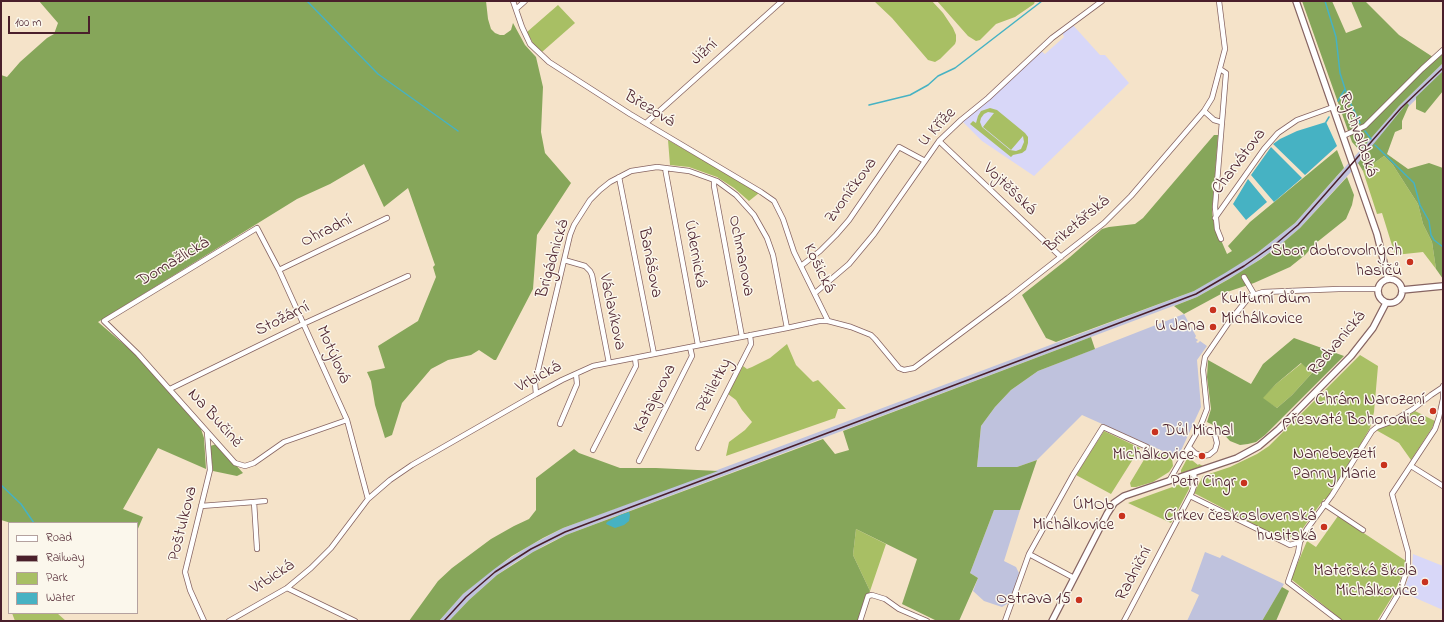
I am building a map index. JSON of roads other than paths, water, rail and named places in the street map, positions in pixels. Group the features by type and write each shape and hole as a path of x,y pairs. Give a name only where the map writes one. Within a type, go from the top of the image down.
{"street":[{"name":"Březová","path":"513,1 530,44 549,62 646,124 774,201 779,209 786,228"},
{"path":"516,9 525,1"},
{"name":"Jižní","path":"646,124 782,1"},
{"name":"U Kříže","path":"815,293 849,264 874,234 939,141 961,120 988,98 1052,38 1102,1"},
{"name":"Briketářská","path":"914,368 1061,257 1118,210 1204,111 1212,98 1225,48 1219,1"},
{"name":"Rychvaldská","path":"1296,1 1377,234 1388,279"},
{"path":"1343,136 1365,126 1443,50"},
{"path":"1220,69 1226,73 1214,207 1217,229 1222,239"},
{"name":"Charvátova","path":"1215,218 1264,149 1278,133 1297,120 1332,107"},
{"path":"1204,111 1214,120 1221,122"},
{"name":"Vojtěšská","path":"939,141 1061,257"},
{"name":"Zvoníčkova","path":"801,266 820,252 836,236 849,220 899,147 924,161"},
{"name":"Brigádnická","path":"536,394 535,383 572,230 590,200 600,190 619,177 631,171 642,168 689,170 727,187 747,206 764,231 772,255 787,328"},
{"name":"Údernická","path":"665,168 698,345"},
{"name":"Banášova","path":"619,177 654,354"},
{"name":"Ochmanova","path":"714,180 742,336"},
{"name":"Ohradní","path":"279,270 387,218"},
{"name":"Motýlová","path":"257,228 279,270 347,420 368,499"},
{"name":"Domažlická","path":"104,321 257,228"},
{"name":"Košická","path":"786,228 794,252 828,321"},
{"name":"Václavíkova","path":"564,260 585,266 590,270 609,363"},
{"name":"Stožární","path":"170,389 303,324 408,276"},
{"path":"1169,481 1200,427 1207,409 1202,370 1205,357 1246,300 1254,294 1244,277"},
{"path":"1388,279 1398,282 1402,290 1402,294 1398,300 1391,303 1386,303 1380,297 1378,289 1382,283 1388,279"},
{"path":"1402,290 1443,286"},
{"name":"Radvanická","path":"1254,294 1263,292 1378,289"},
{"name":"Radvanická","path":"1052,621 1114,503 1124,496 1232,460 1253,450 1270,437 1351,356 1373,328 1386,303"},
{"name":"Na Bučině","path":"104,321 138,354 236,463 245,466 254,464 284,442 347,420"},
{"name":"Vrbická","path":"229,621 287,588 312,568 331,548 368,499 390,480 412,465 536,394 593,366 742,336 828,321 851,327 871,335 899,368 904,370 914,368"},
{"name":"Pětiletky","path":"698,448 751,344 750,335"},
{"name":"Katajevova","path":"639,461 692,356 690,347"},
{"path":"593,450 636,366 635,358"},
{"path":"560,424 576,384 576,374"},
{"path":"1339,621 1288,582 1298,553 1300,542 1307,528 1332,495 1370,434 1376,427 1400,417 1443,387"},
{"path":"1382,621 1400,591 1408,567 1408,552 1392,494 1435,429 1443,399 1443,387"},
{"path":"1005,621 1029,554 1073,475 1103,427 1147,447"},
{"path":"1189,447 1195,453 1202,456 1209,455 1215,450 1217,443 1215,436 1200,427"},
{"name":"Poštulkova","path":"204,621 190,590 185,572 210,470 207,431"},
{"path":"1411,466 1443,486"},
{"name":"Radniční","path":"1124,621 1190,496 1195,483 1194,473"},
{"path":"1190,496 1284,542 1290,544 1300,542"},
{"path":"201,506 265,501"},
{"path":"254,502 257,549"},
{"path":"1324,504 1363,530"},
{"path":"1029,554 1074,578"},
{"path":"287,588 355,621"},
{"path":"860,621 868,596 872,595 885,598 900,609 927,621"}],"water":[{"path":"1326,122 1337,146 1305,175 1273,144 1297,131"},
{"path":"1271,147 1302,178 1274,202 1251,175"},
{"path":"1248,179 1267,202 1246,220 1233,204"},
{"path":"629,512 629,521 624,525 615,528 606,524 620,515"}],"waterway":[{"path":"307,1 378,74 458,131"},
{"path":"869,105 910,95 928,85 938,76 955,68 1042,1"},
{"path":"1325,1 1336,37 1340,73 1348,98 1360,123"},
{"path":"1338,101 1345,89"},
{"path":"1326,122 1329,117"},
{"path":"1365,131 1371,139"},
{"path":"1375,145 1414,183 1420,205 1429,221 1431,235 1434,240 1443,247"},
{"path":"1,485 21,504 33,522"}],"railway":[{"path":"444,621 466,597 495,572 531,549 565,532 1196,294 1244,266 1278,242 1298,225 1401,108 1443,68"}],"place":[{"name":"Sbor dobrovolných hasičů","path":"1410,262"},
{"name":"Kulturní dům Michálkovice","path":"1213,310"},
{"name":"U Jana","path":"1213,327"},
{"name":"Chrám Narození přesvaté Bohorodice","path":"1433,411"},
{"name":"Důl Michal","path":"1155,432"},
{"name":"Michálkovice","path":"1202,456"},
{"name":"Nanebevzetí Panny Marie","path":"1384,465"},
{"name":"Petr Cingr","path":"1244,483"},
{"name":"ÚMOb Michálkovice","path":"1122,516"},
{"name":"Církev československá husitská","path":"1324,527"},
{"name":"Mateřská škola Michálkovice","path":"1425,582"},
{"name":"Ostrava 15","path":"1079,600"}]}
